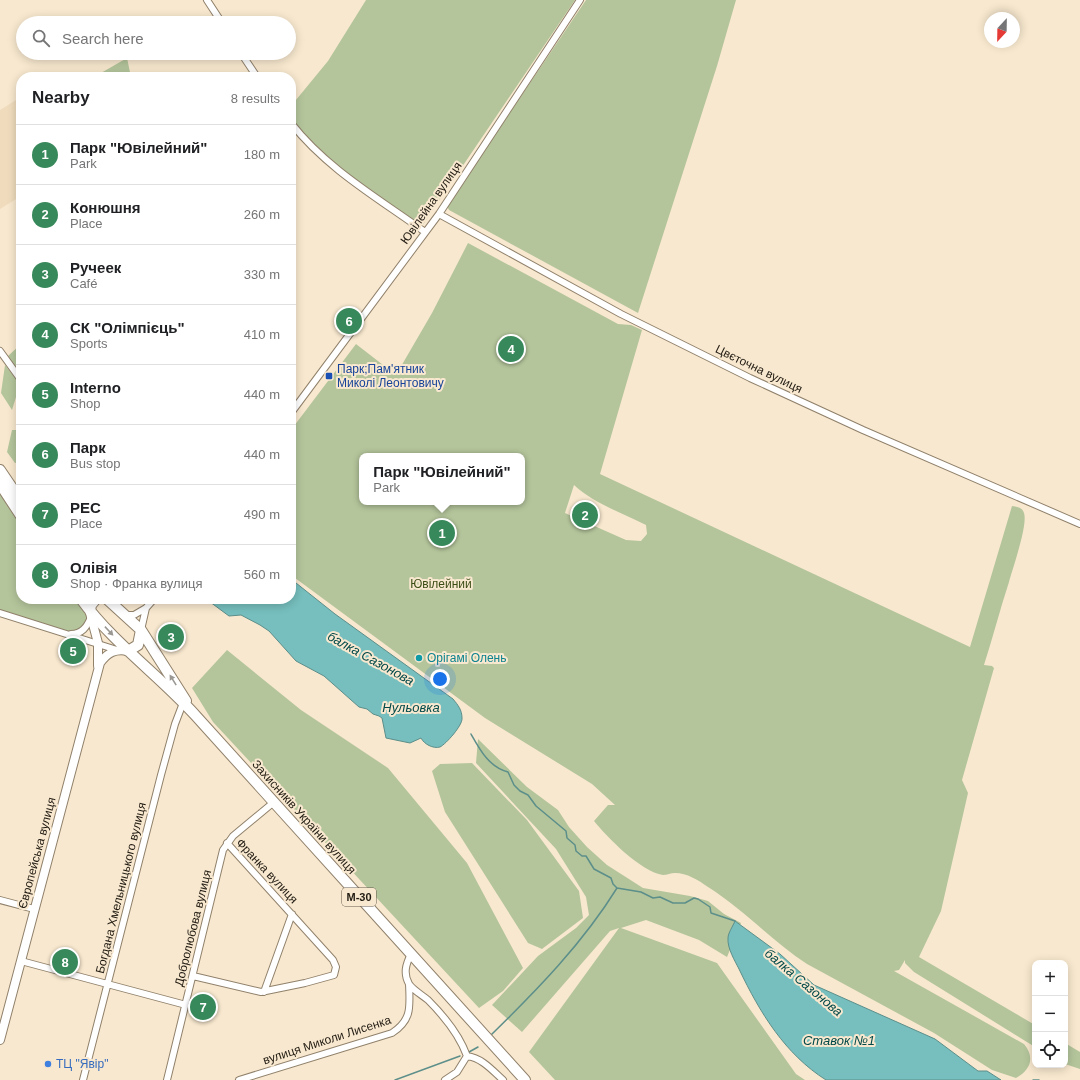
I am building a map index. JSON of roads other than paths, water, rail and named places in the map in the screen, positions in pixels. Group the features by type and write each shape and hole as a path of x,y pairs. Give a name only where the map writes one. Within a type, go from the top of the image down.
{"highway":[{"path":"0,470 16,494"},
{"path":"0,484 16,508"},
{"name":"М-30","path":"84,604 91,614 128,651"},
{"path":"91,614 92,604"},
{"name":"М-30","path":"113,604 122,614 142,630"},
{"path":"128,651 138,645 142,630"},
{"name":"Захисників України вулиця","path":"142,630 194,713"},
{"name":"Захисників України вулиця","path":"128,651 194,713 525,1080"}],"street":[{"path":"207,0 217,16"},
{"name":"Ювілейна вулиця","path":"296,406 439,214 580,0"},
{"path":"246,60 254,72"},
{"path":"296,129 319,154 338,170 425,232"},
{"name":"Цвєточна вулиця","path":"439,214 622,314 750,378 863,430 1080,524"},
{"path":"0,351 16,373"},
{"path":"122,614 128,616 134,615 146,608 150,604"},
{"path":"142,630 146,608"},
{"path":"0,613 68,633 117,650 128,651"},
{"path":"68,633 82,631 86,628 91,614"},
{"name":"Європейська вулиця","path":"91,614 98,643 98,673"},
{"name":"Європейська вулиця","path":"0,1040 100,663 106,655 117,650"},
{"name":"Богдана Хмельницького вулиця","path":"83,1080 161,774 175,724 183,703"},
{"name":"Добролюбова вулиця","path":"168,1080 223,850 227,843 274,802"},
{"name":"Франка вулиця","path":"193,976 264,992 334,975 336,967 333,960 227,843"},
{"path":"0,900 34,909"},
{"name":"Франка вулиця","path":"264,992 292,914"},
{"name":"вулиця Миколи Лисенка","path":"239,1080 392,1033 402,1026 408,1016 410,1000 406,964 412,954"},
{"path":"21,961 108,986 186,1005"},
{"path":"409,984 444,1017 459,1037 467,1056"},
{"path":"445,1080 457,1072 467,1056"},
{"path":"467,1056 474,1057 484,1063 503,1080"}],"water":[{"name":"Нульовка","path":"296,583 335,614 453,699 460,710 462,721 454,734 440,747 432,747 426,744 421,738 410,743 386,738 382,718 373,714 367,709 359,707 324,676 296,661 269,631 260,625 241,615 229,616 213,604 296,604"},
{"name":"Ставок №1","path":"735,921 780,954 814,985 935,1039 978,1071 987,1071 1001,1080 826,1080 811,1070 798,1058 765,1017 730,950 728,936"}],"waterway":[{"name":"балка Сазонова","path":"471,734 490,762 501,770 508,772 514,785 520,791 528,795 536,806 566,831 567,838 575,845 576,851 582,856 586,856 594,869 611,878 613,884 617,888 641,892 653,898 660,897 673,903 685,903 694,898 698,899 710,907 711,913 735,921"},
{"path":"491,1035 542,983 574,947 604,908 617,888"},
{"path":"469,1052 478,1047"},
{"path":"395,1080 460,1056"},
{"name":"балка Сазонова","path":"1033,1080 1039,1080"}],"place":[{"name":"Парк","path":"349,321"},
{"name":"СК \"Олімпієць\"","path":"511,349"},
{"name":"Парк;Пам'ятник Миколі Леонтовичу","path":"329,376"},
{"name":"Конюшня","path":"585,515"},
{"name":"Парк \"Ювілейний\"","path":"442,533"},
{"name":"Ручеек","path":"171,637"},
{"name":"Interno","path":"73,651"},
{"name":"Орігамі Олень","path":"419,658"},
{"name":"Олівія","path":"65,962"},
{"name":"РЕС","path":"203,1007"},
{"name":"ТЦ \"Явір\"","path":"48,1064"}],"park label":[{"name":"Ювілейний","path":"441,584"}]}
